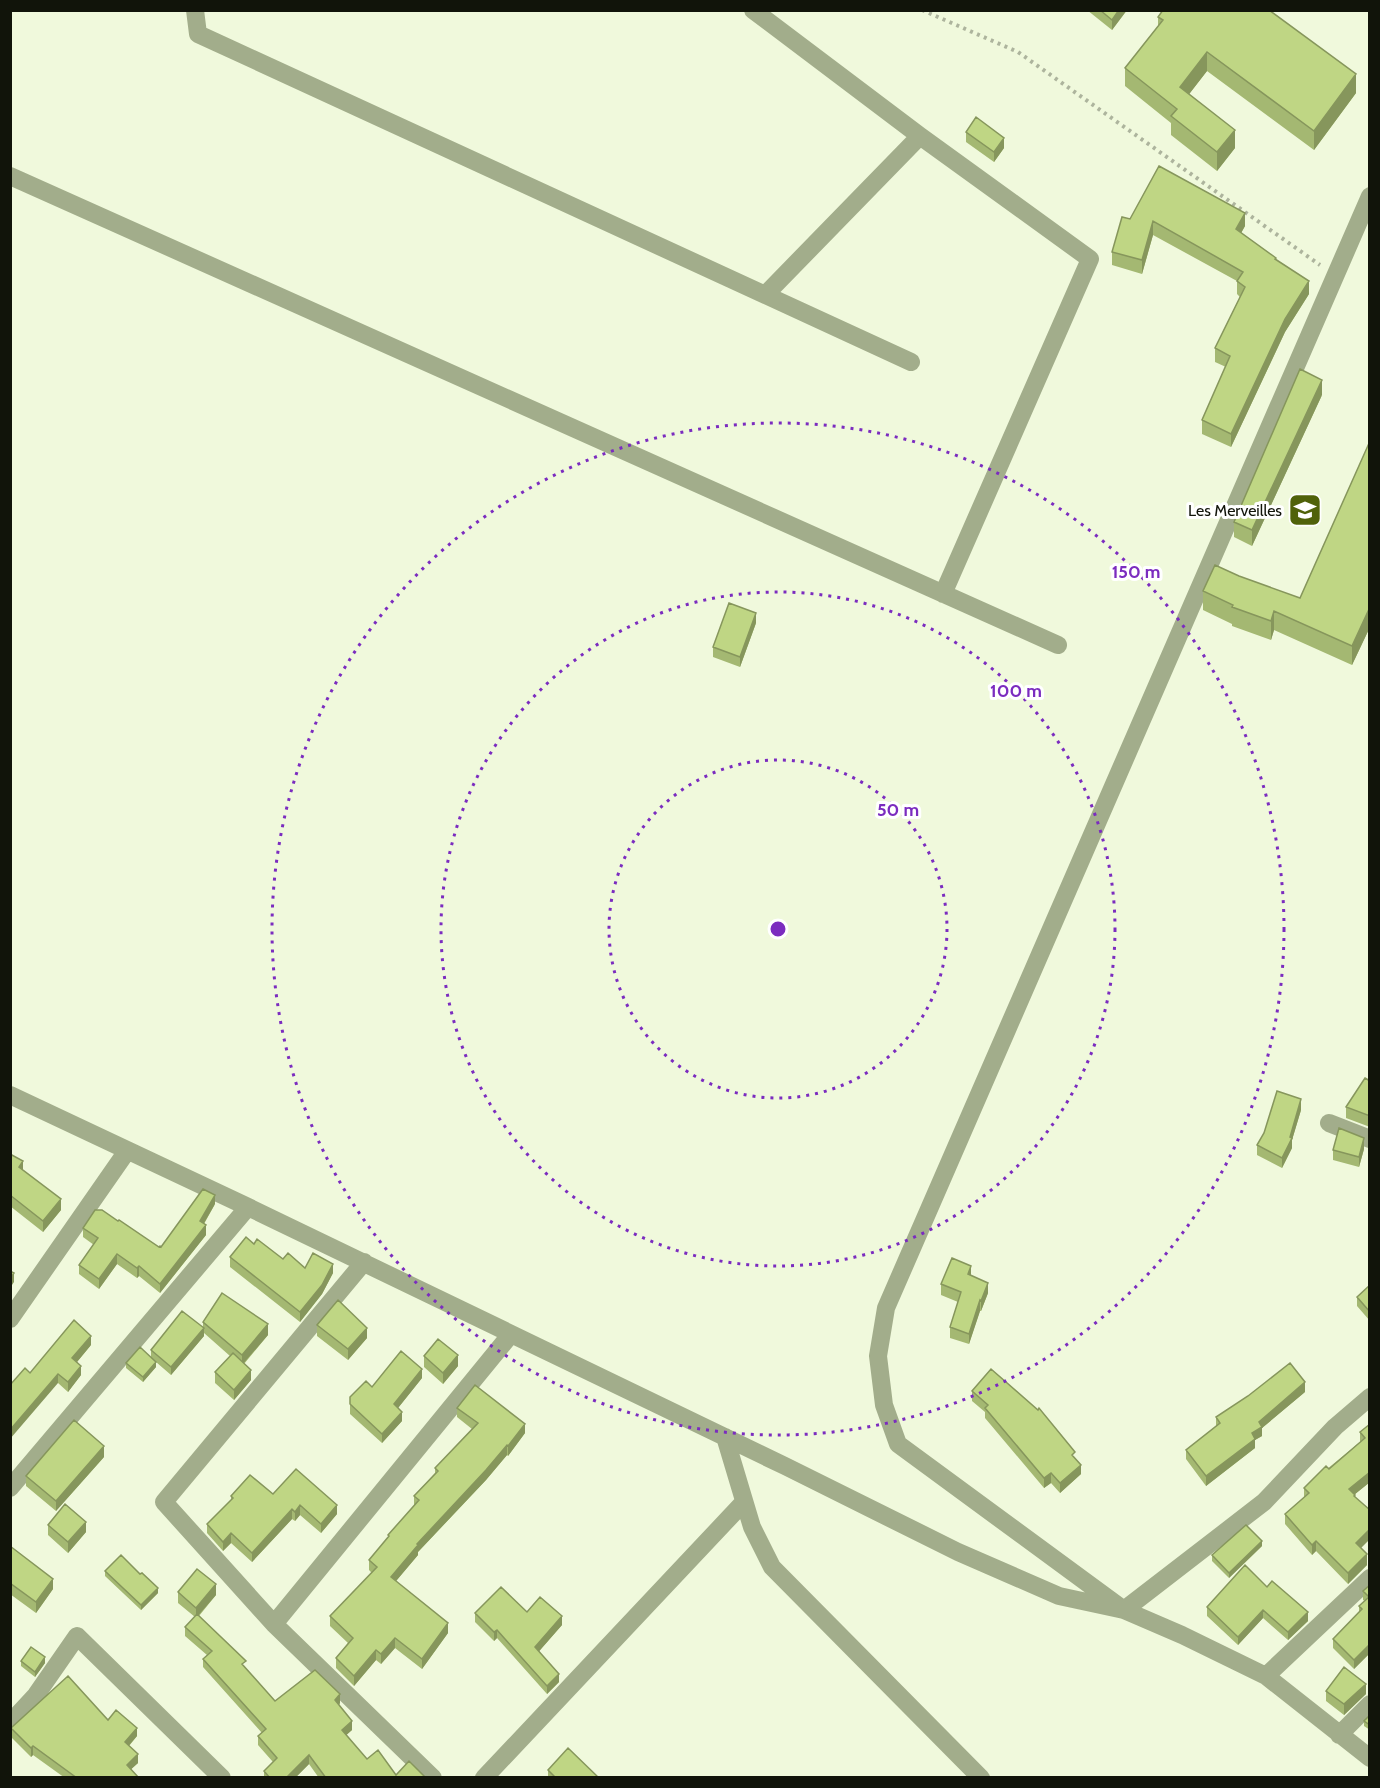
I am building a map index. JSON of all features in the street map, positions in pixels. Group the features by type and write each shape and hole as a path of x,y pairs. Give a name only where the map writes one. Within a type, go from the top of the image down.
{"street":[{"path":"195,10 198,34 911,362"},
{"path":"753,10 920,136 1090,259 943,594"},
{"path":"766,294 920,136"},
{"path":"10,176 1058,645"},
{"path":"1124,1610 898,1444 884,1406 878,1356 886,1308 1370,196"},
{"path":"10,1095 248,1207 978,1561 1059,1596 1124,1610 1182,1635 1266,1676 1370,1758"},
{"path":"1329,1123 1370,1139"},
{"path":"10,1318 127,1150"},
{"path":"10,1488 248,1207"},
{"path":"364,1263 164,1502 274,1624 433,1778"},
{"path":"274,1624 511,1334"},
{"path":"1124,1610 1264,1502 1335,1427 1370,1397"},
{"path":"725,1437 752,1527 772,1567 981,1778"},
{"path":"484,1778 744,1502"},
{"path":"1266,1676 1370,1578"},
{"path":"10,1723 36,1695 77,1636 222,1778"},
{"path":"1339,1735 1370,1704"}],"path":[{"path":"922,10 1018,52 1334,275"}],"building":[{"path":"1100,10 1119,10 1112,20"},
{"path":"1163,10 1269,10 1356,74 1314,131 1207,52 1180,87 1235,130 1217,152 1171,116 1177,109 1125,68 1163,20 1158,17"},
{"path":"976,117 1004,138 994,152 966,132"},
{"path":"1159,166 1245,213 1236,229 1275,259 1309,281 1285,319 1231,434 1202,420 1230,356 1215,348 1245,287 1237,281 1243,272 1153,221 1142,260 1112,252 1122,217 1130,219"},
{"path":"1300,369 1322,380 1252,530 1234,522"},
{"path":"1370,441 1370,607 1352,646 1274,611 1271,621 1232,607 1233,605 1203,591 1215,565 1300,598"},
{"path":"729,603 756,613 740,657 713,647"},
{"path":"1365,1078 1370,1081 1370,1116 1346,1107"},
{"path":"1277,1091 1301,1099 1290,1137 1292,1138 1282,1158 1257,1145 1264,1133"},
{"path":"1339,1128 1364,1138 1359,1157 1333,1150"},
{"path":"10,1154 23,1161 19,1167 61,1199 43,1221 10,1195"},
{"path":"203,1189 215,1195 200,1221 206,1225 160,1284 139,1266 137,1268 117,1254 99,1279 79,1265 98,1238 83,1228 95,1210 102,1210 161,1247"},
{"path":"246,1237 254,1244 257,1239 283,1259 288,1253 305,1268 313,1253 333,1264 322,1285 300,1312 230,1257"},
{"path":"952,1258 971,1266 968,1274 988,1283 969,1334 950,1327 961,1292 941,1284"},
{"path":"1370,1285 1370,1312 1357,1297"},
{"path":"222,1293 268,1324 242,1355 203,1322"},
{"path":"338,1300 367,1328 348,1349 317,1325"},
{"path":"182,1311 204,1328 171,1367 151,1350"},
{"path":"74,1320 91,1336 72,1358 81,1366 68,1382 58,1374 10,1430 10,1385 25,1368 30,1373"},
{"path":"438,1339 458,1355 443,1373 424,1356"},
{"path":"140,1347 156,1362 143,1377 126,1363"},
{"path":"401,1351 422,1369 394,1404 402,1412 382,1434 350,1404 350,1397 366,1381 372,1387"},
{"path":"233,1353 251,1370 234,1390 215,1372"},
{"path":"1290,1363 1305,1382 1259,1422 1262,1427 1252,1433 1255,1439 1206,1476 1186,1450 1220,1423 1216,1417 1248,1396"},
{"path":"991,1369 1038,1410 1039,1408 1075,1452 1072,1455 1081,1465 1060,1483 1051,1473 1044,1478 985,1408 988,1405 972,1391"},
{"path":"475,1385 525,1424 508,1446 417,1544 391,1577 448,1623 422,1659 395,1638 381,1654 376,1650 354,1676 336,1658 353,1638 330,1616 377,1567 369,1560 419,1500 414,1496 438,1471 435,1468 478,1423 457,1408"},
{"path":"74,1420 104,1446 56,1501 26,1476"},
{"path":"1370,1424 1370,1472 1349,1489 1370,1510 1370,1529 1356,1543 1367,1554 1348,1573 1316,1541 1312,1545 1285,1514 1309,1493 1304,1488 1326,1466 1329,1469 1365,1438 1360,1432"},
{"path":"296,1469 337,1505 321,1524 300,1505 295,1512 292,1509 252,1553 231,1533 223,1542 207,1524 233,1498 231,1496 250,1475 273,1494"},
{"path":"65,1504 86,1522 68,1542 48,1525"},
{"path":"1246,1525 1262,1541 1229,1573 1212,1555"},
{"path":"10,1546 53,1579 36,1602 10,1583"},
{"path":"121,1555 158,1588 141,1605 105,1571"},
{"path":"1245,1565 1267,1587 1272,1581 1308,1612 1288,1632 1263,1610 1238,1637 1207,1607"},
{"path":"197,1569 216,1584 196,1608 178,1592"},
{"path":"1370,1585 1370,1644 1354,1660 1333,1639 1362,1609 1359,1606 1369,1597 1363,1591"},
{"path":"501,1587 527,1612 540,1597 562,1616 535,1647 559,1674 547,1686 497,1630 494,1632 475,1613"},
{"path":"197,1614 246,1661 242,1664 275,1701 315,1670 340,1694 335,1700 352,1721 342,1730 367,1759 378,1750 396,1775 409,1761 424,1776 422,1778 326,1778 309,1755 286,1778 270,1778 264,1771 277,1758 258,1736 266,1729 203,1659 212,1651 185,1627"},
{"path":"31,1647 45,1657 35,1672 21,1661"},
{"path":"1344,1667 1366,1684 1344,1704 1326,1691"},
{"path":"68,1676 108,1720 116,1710 137,1728 125,1742 138,1754 127,1765 139,1778 77,1778 33,1746 31,1748 11,1728"},
{"path":"1370,1715 1370,1725 1364,1721"},
{"path":"568,1748 598,1777 556,1778 548,1770"}],"place":[{"name":"Les Merveilles","path":"1305,510"}]}
